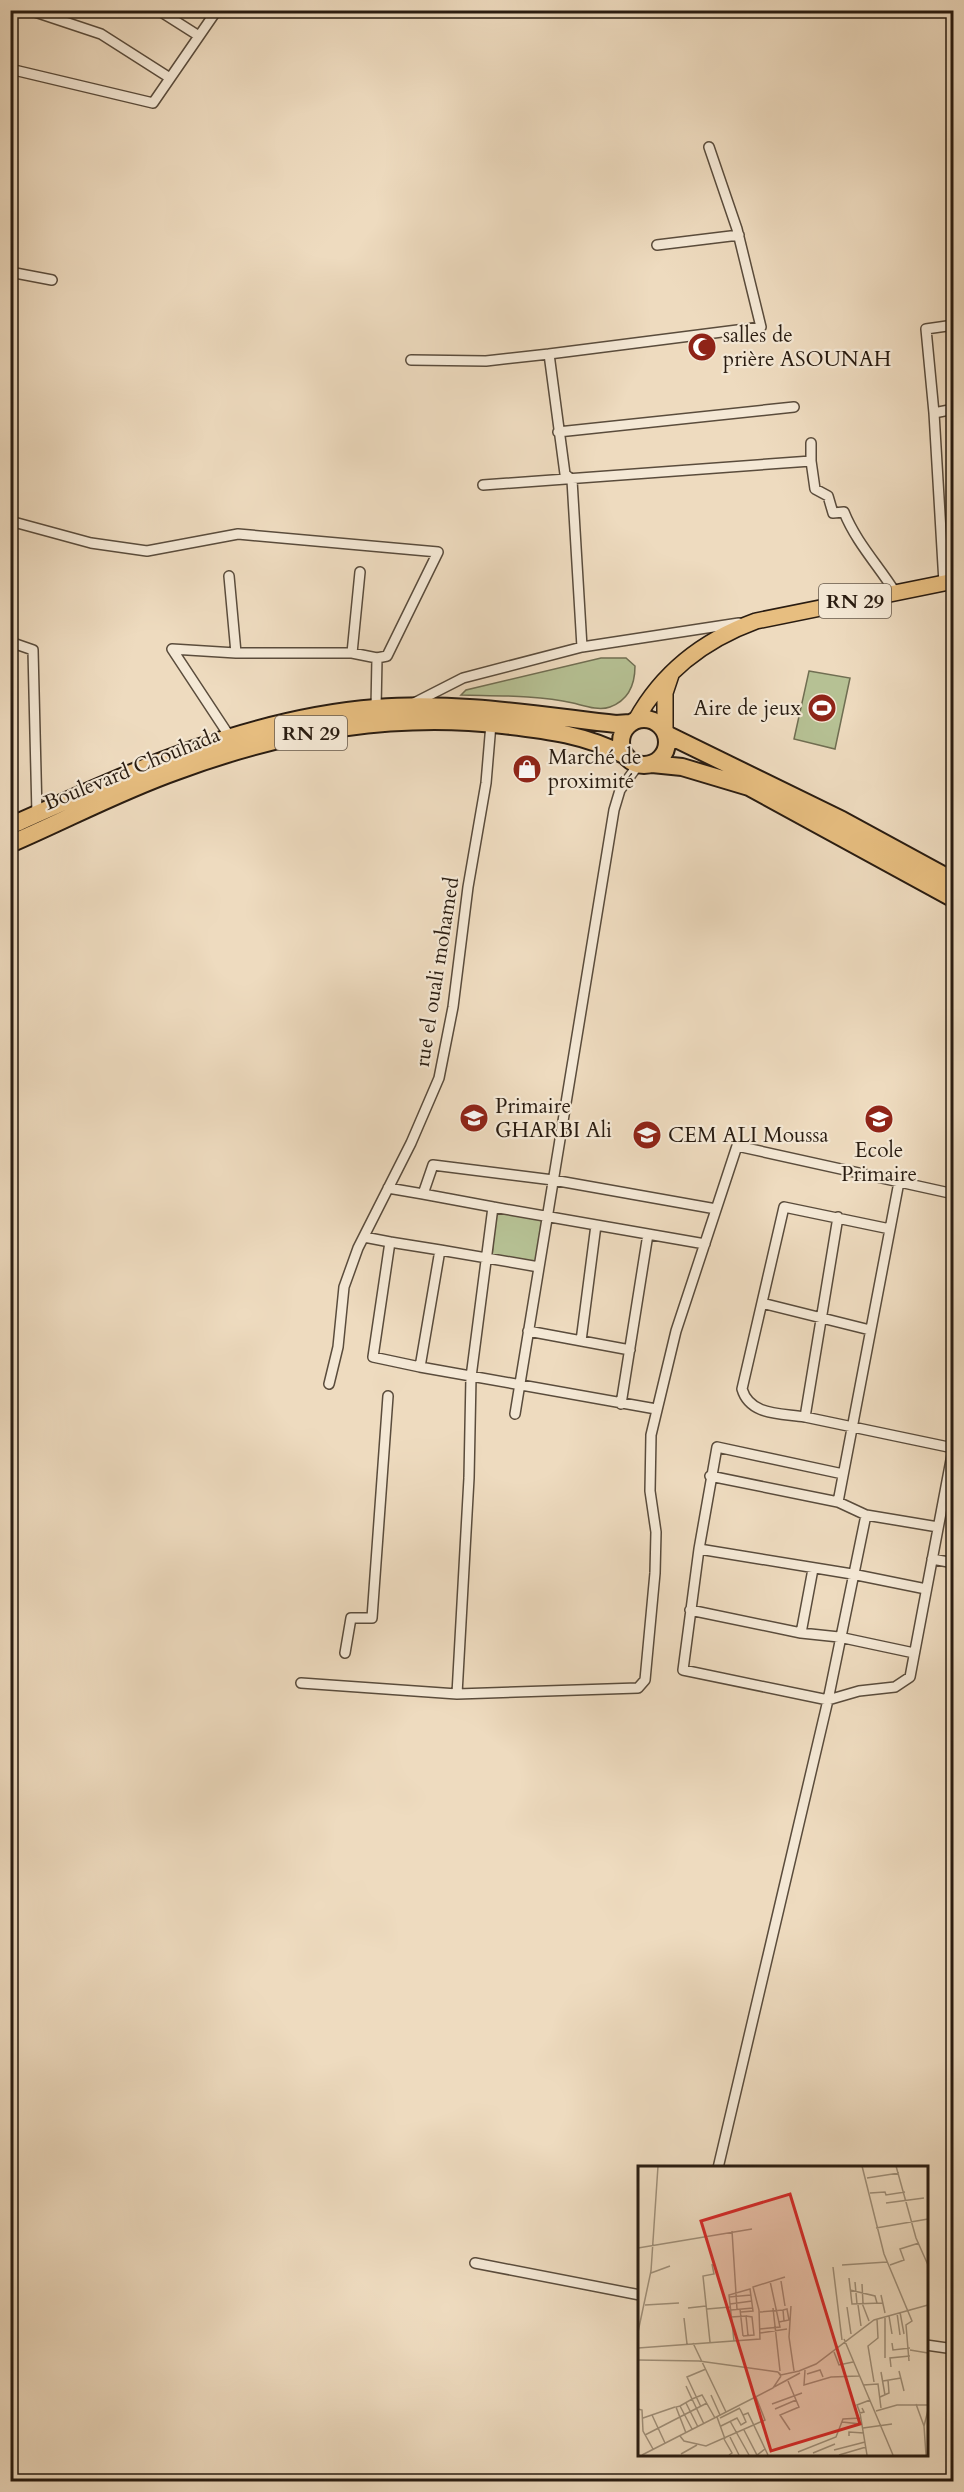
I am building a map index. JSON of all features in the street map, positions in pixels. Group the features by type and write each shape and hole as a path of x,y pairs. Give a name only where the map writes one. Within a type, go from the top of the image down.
{"highway":[{"name":"RN 29","path":"10,826 123,777 230,737 314,716 376,708 446,706 616,724 633,722"},
{"path":"666,732 667,748 664,755 639,762 621,743 622,735 633,722 651,719 666,732 842,820 954,881"},
{"name":"Boulevard Chouhada","path":"10,844 176,771 237,751 315,732 376,723 491,724 563,732 589,739 639,762"},
{"name":"RN 29","path":"639,762 682,767 748,787 954,899"}],"main road":[{"name":"RN 29","path":"673,669 719,636 756,621 949,582"},
{"path":"633,722 650,694 673,669"},
{"path":"666,732 665,693 673,669"}],"street":[{"path":"29,10 101,34 170,78"},
{"path":"158,10 199,36"},
{"path":"10,69 153,103 217,10"},
{"path":"411,360 486,361 761,327 739,235 709,147"},
{"path":"657,245 739,235"},
{"path":"10,272 52,280"},
{"path":"949,582 926,329 954,325"},
{"path":"549,354 565,474 572,480 582,647"},
{"path":"558,432 794,406"},
{"path":"934,413 954,409"},
{"path":"811,443 810,461 815,489 828,496 833,513 844,512 854,537 874,560 895,592"},
{"path":"483,485 810,461"},
{"path":"10,521 91,543 147,551 238,534 438,552 387,656 377,658 352,653 236,653 172,649 230,737"},
{"path":"352,653 360,572"},
{"path":"230,576 236,653"},
{"path":"407,707 463,678 582,647 756,621"},
{"path":"10,642 33,650 37,814"},
{"path":"376,708 377,658"},
{"name":"rue el ouali mohamed","path":"329,1384 338,1347 344,1287 364,1237 439,1078 453,1007 468,887 486,783 491,724"},
{"path":"515,1414 614,810 620,790 639,762"},
{"path":"300,1683 457,1694 638,1688 645,1680 655,1574 656,1532 650,1491 650,1446 656,1409 668,1358 737,1146 954,1194"},
{"path":"423,1194 433,1165 553,1180 716,1209"},
{"path":"838,1502 899,1182"},
{"path":"388,1188 705,1244"},
{"path":"457,1694 469,1478 471,1377 493,1207"},
{"path":"843,1473 717,1448 710,1476 683,1670 828,1700 859,1691 895,1687 910,1677 953,1446 754,1408 745,1401 742,1389 784,1207 890,1230"},
{"path":"805,1417 838,1217"},
{"path":"581,1341 596,1225"},
{"path":"621,1404 648,1234"},
{"path":"364,1237 539,1267"},
{"path":"390,1242 373,1357 520,1387 656,1409"},
{"path":"420,1367 440,1250"},
{"path":"762,1303 870,1330"},
{"path":"528,1331 630,1350"},
{"path":"345,1653 351,1618 372,1618 388,1396"},
{"path":"710,1476 838,1502 866,1515 938,1527"},
{"path":"718,2166 828,1700 839,1637 866,1515"},
{"path":"699,1549 852,1574 926,1589"},
{"path":"932,1558 954,1563"},
{"path":"801,1634 813,1569"},
{"path":"690,1610 801,1634 839,1637 914,1653"},
{"path":"476,2264 638,2295"},
{"path":"928,2345 954,2349"}],"green space":[{"path":"601,658 626,658 635,666 630,691 617,704 610,707 597,708 531,697 461,695 466,690"},
{"name":"Aire de jeux","path":"809,671 850,678 835,749 794,739"},
{"path":"496,1211 543,1219 536,1264 492,1256"}],"place":[{"name":"salles de prière ASOUNAH","path":"702,347"},
{"name":"Aire de jeux","path":"822,708"},
{"name":"Marché de proximité","path":"527,769"},
{"name":"Primaire GHARBI Ali","path":"474,1118"},
{"name":"Ecole Primaire","path":"879,1119"},
{"name":"CEM ALI Moussa","path":"647,1135"}]}
